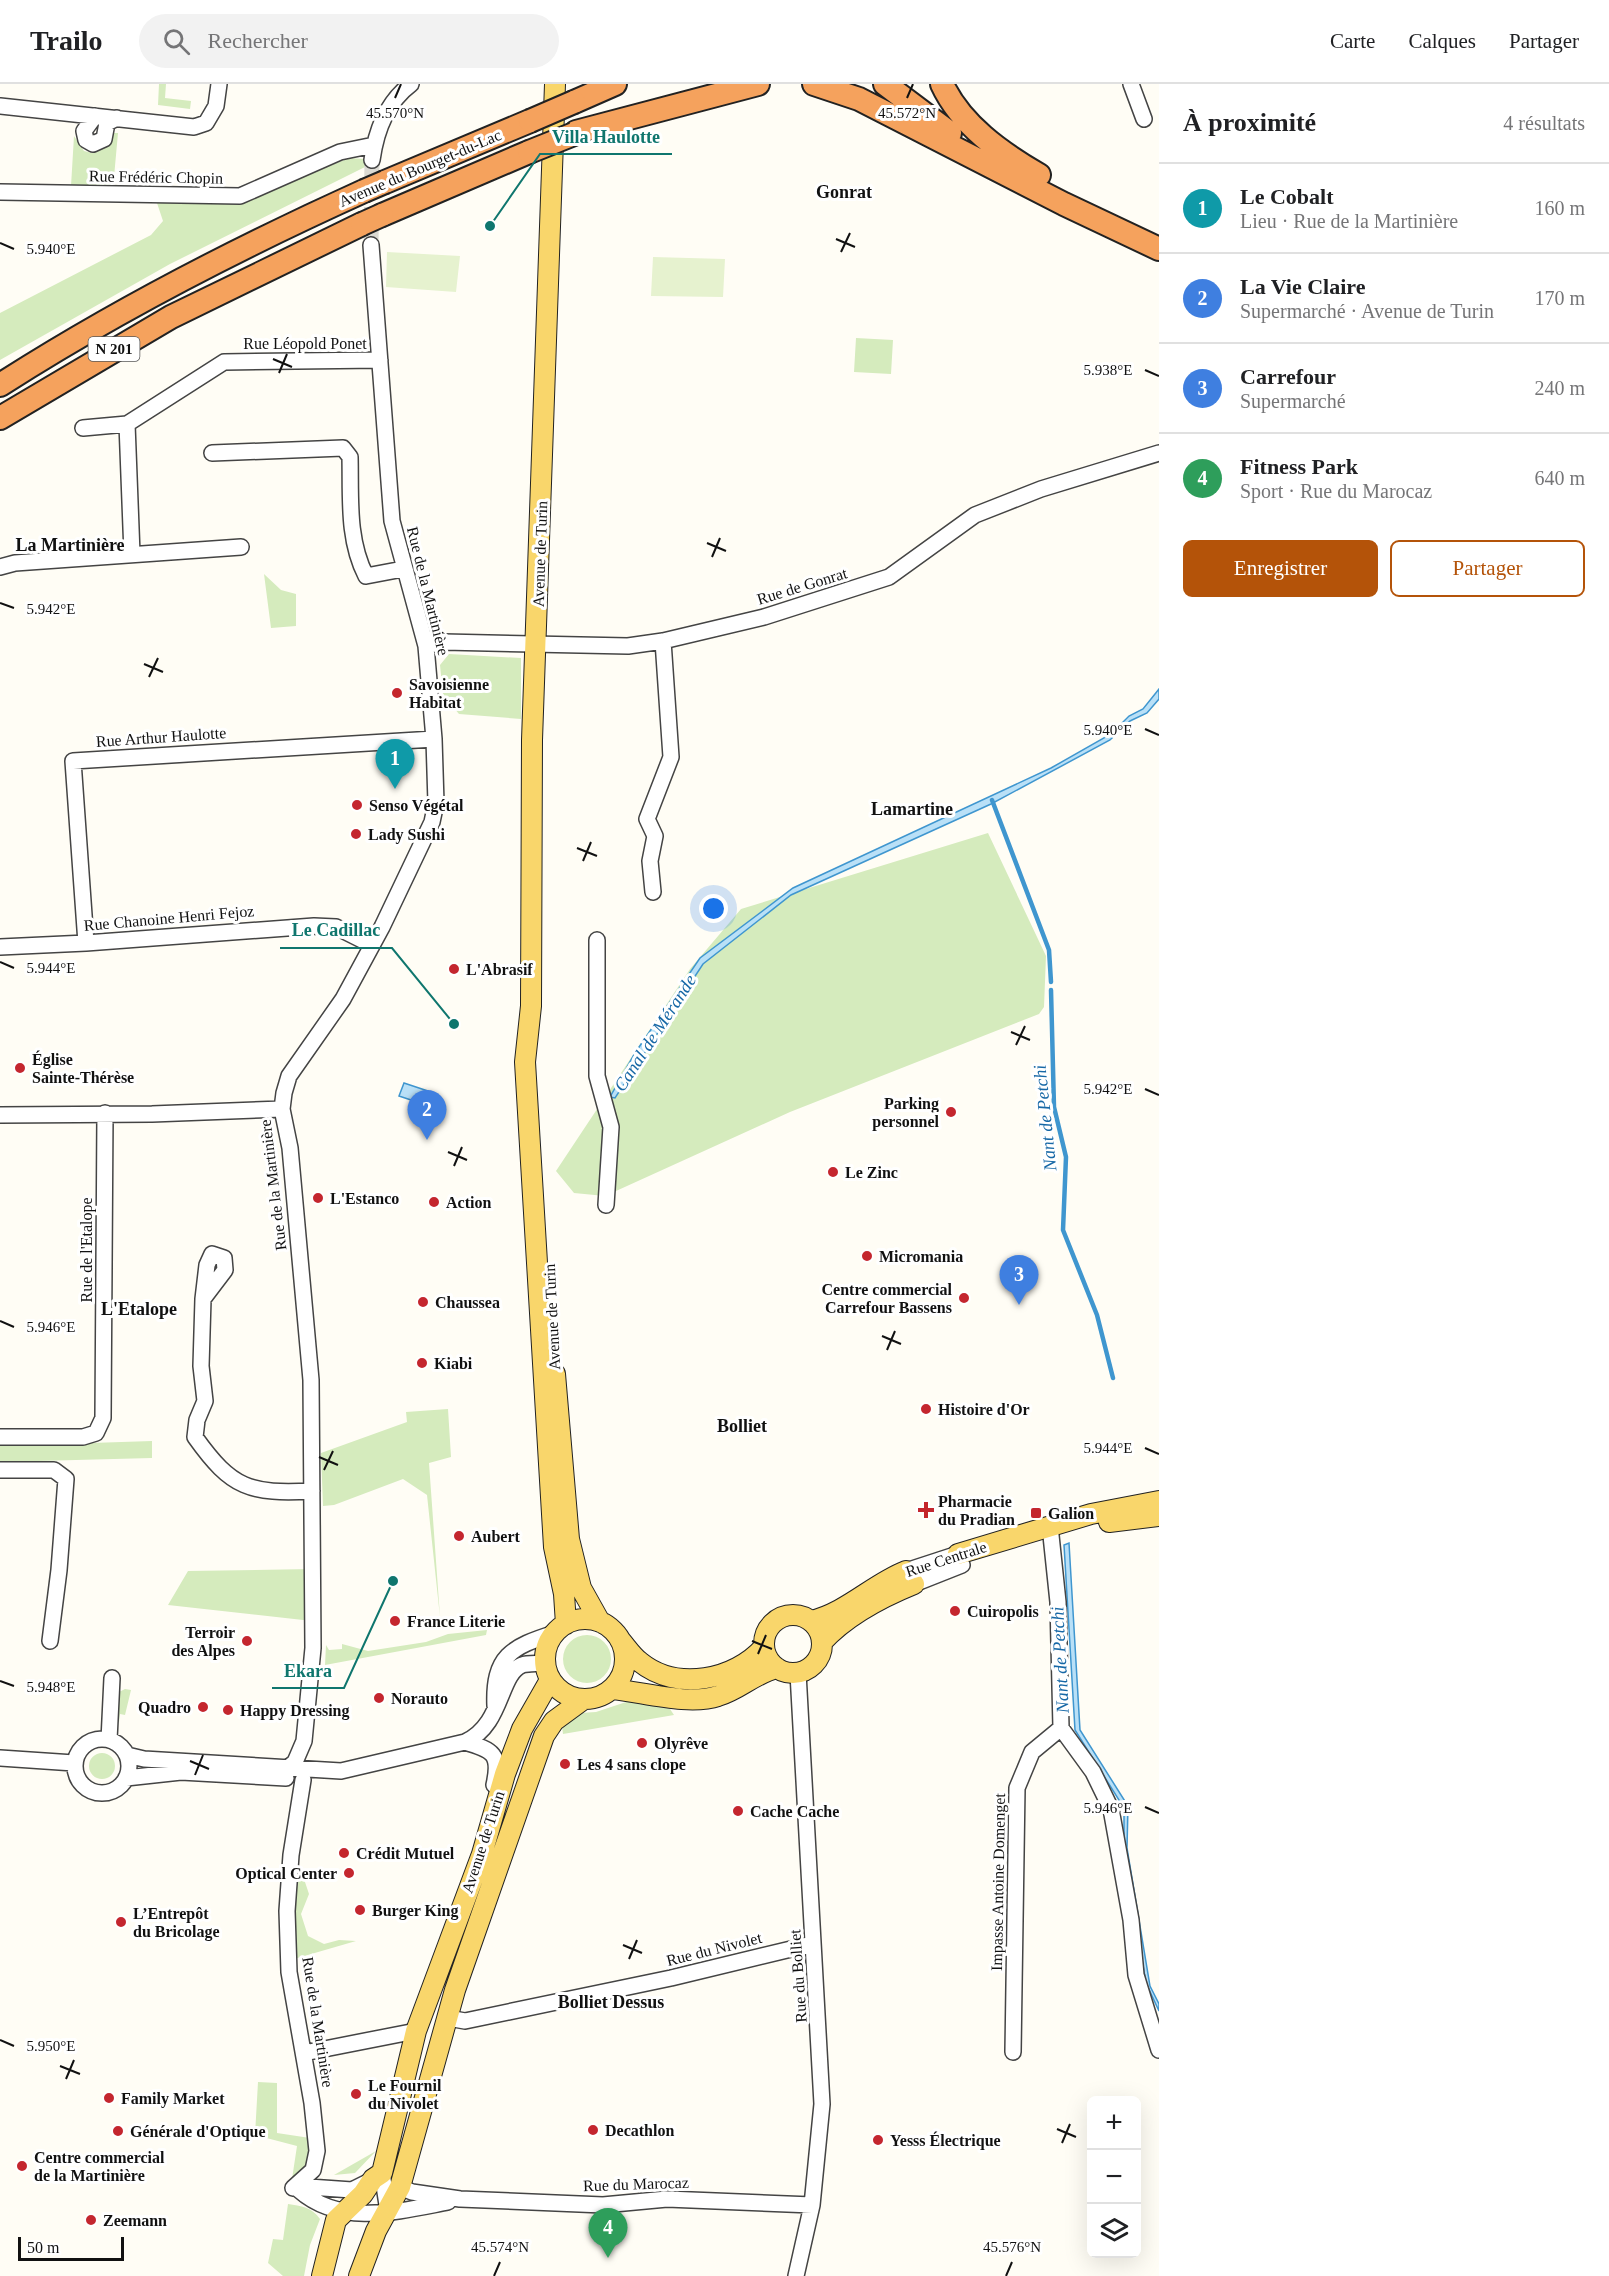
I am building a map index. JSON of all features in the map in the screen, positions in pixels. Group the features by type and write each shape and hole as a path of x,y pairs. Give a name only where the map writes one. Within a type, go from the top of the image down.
{"highway":[{"name":"N 201","path":"558,93 615,84"},
{"name":"N 201","path":"575,133 702,84"},
{"path":"575,133 758,84"},
{"path":"814,84 859,99 1064,204 1159,249"},
{"path":"885,84 999,170"},
{"path":"942,84 963,116 1016,161 1071,192 1159,232"},
{"name":"Avenue du Bourget-du-Lac","path":"0,385 95,326 266,236 364,191 530,121 558,93"},
{"name":"Avenue du Bourget-du-Lac","path":"0,418 171,316 372,220 575,133"}],"main road":[{"name":"Avenue de Turin","path":"558,93 530,836 531,1006 525,1062 554,1547 564,1594 561,1628"},
{"name":"Avenue de Turin","path":"531,1006 538,1062 553,1351 569,1539 581,1588 600,1622"},
{"path":"532,1190 547,1232"},
{"name":"Rue Centrale","path":"1051,1532 1091,1514 1159,1501"},
{"name":"Rue Centrale","path":"960,1559 1051,1532 1159,1516"},
{"name":"Rue Centrale","path":"811,1621 826,1617 890,1578 910,1577"},
{"name":"Rue Centrale","path":"822,1642 832,1632 891,1593 910,1577"},
{"path":"612,1689 647,1692 683,1700 718,1697 766,1670 777,1668 798,1672 806,1670 818,1659 822,1642 817,1627 811,1621 790,1615 776,1620 766,1632 764,1647 766,1655 777,1668"},
{"path":"621,1641 625,1654 624,1667 612,1689 594,1699 584,1700 567,1695 548,1672 549,1642 561,1628 577,1620 600,1622 616,1633 640,1663 653,1670 680,1678 702,1680 725,1673 756,1656 764,1647"},
{"name":"Avenue de Turin","path":"368,2184 407,2078 416,2031 482,1854 505,1774 522,1729 548,1672"},
{"name":"Avenue de Turin","path":"359,2276 379,2219 400,2187 466,1956 544,1736 554,1721 584,1700"},
{"path":"322,2276 336,2220 368,2184"}],"street":[{"path":"0,106 194,127 206,123 216,106 219,84"},
{"name":"Rue Frédéric Chopin","path":"0,192 240,196 340,152 373,153 393,103 411,84"},
{"path":"1131,84 1144,120"},
{"path":"95,116 84,131 86,140 93,144 104,139 107,123 117,118"},
{"name":"Rue de la Martinière","path":"292,1766 304,1741 312,1663 312,1491 309,1357 290,1148 282,1109 289,1076 343,999 432,822 436,803 434,739 426,646 403,569 392,521 371,245"},
{"name":"Rue Léopold Ponet","path":"127,424 224,362 380,360"},
{"path":"83,428 127,424 132,554"},
{"path":"212,453 343,448 350,457 352,533 357,558 366,576 403,569"},
{"name":"Rue de Gonrat","path":"426,646 444,642 628,646 663,641 764,617 881,580 922,555 975,515 1041,489 1159,453"},
{"path":"0,567 15,563 241,547"},
{"path":"653,892 650,861 655,836 647,819 670,757 663,641"},
{"name":"Rue Arthur Haulotte","path":"86,943 73,761 434,739"},
{"name":"Rue Chanoine Henri Fejoz","path":"0,947 328,926 372,945"},
{"path":"597,940 597,1076 611,1127 606,1205"},
{"path":"0,1115 152,1114 282,1109"},
{"name":"Rue de l'Etalope","path":"0,1437 83,1437 96,1433 103,1418 105,1113"},
{"path":"203,1299 201,1366 205,1401 197,1420 195,1437 212,1461 241,1485 270,1493 312,1491"},
{"path":"0,1470 54,1470 66,1479 59,1570 50,1641"},
{"path":"1051,1532 1059,1602 1061,1728 1093,1772 1111,1809 1131,1920 1136,1975 1159,2050"},
{"name":"Rue Centrale","path":"910,1577 960,1559"},
{"path":"495,1709 496,1677 507,1654 519,1646 561,1628"},
{"path":"126,1778 181,1772 303,1780 333,1776 341,1771 465,1742 484,1731 512,1672 521,1665 548,1672"},
{"name":"Rue du Bolliet","path":"796,2276 812,2205 822,2103 798,1672"},
{"path":"109,1740 112,1678"},
{"path":"91,1741 109,1740 116,1743 127,1755 129,1763 126,1778 114,1791 96,1793 82,1786 77,1779 74,1763 79,1750 91,1741 109,1714"},
{"name":"Impasse Antoine Domenget","path":"1013,2052 1017,1788 1032,1752 1061,1728"},
{"path":"465,1742 490,1752 498,1767 480,1840 482,1854"},
{"path":"127,1755 144,1759 292,1766 341,1771"},
{"path":"0,1758 74,1763"},
{"path":"278,1777 292,1766"},
{"name":"Rue de la Martinière","path":"293,2188 312,2170 317,2151 304,2053 289,1972 287,1911 291,1854 303,1780"},
{"name":"Rue du Nivolet","path":"448,2018 465,2021 671,1978 812,1944"},
{"path":"304,2053 416,2031"},
{"path":"368,2184 379,2219"},
{"path":"368,2184 379,2219"},
{"name":"Rue du Marocaz","path":"368,2184 309,2187 299,2190 307,2197 379,2219 460,2199"},
{"name":"Rue du Marocaz","path":"400,2187 412,2192 460,2199 603,2205 667,2199 812,2205"}],"green space":[{"path":"159,84 166,84 165,98 191,101 190,109 158,105"},
{"path":"113,133 118,133 113,188 71,186 74,136 84,151 92,153 102,148"},
{"path":"349,158 365,159 365,167 170,264 0,360 0,313 151,235 163,221 156,200 239,202"},
{"path":"387,252 460,256 456,292 386,287"},
{"path":"653,257 725,259 723,297 651,296"},
{"path":"856,338 893,340 891,374 854,372"},
{"path":"264,574 281,590 296,594 296,626 271,628"},
{"path":"449,654 521,658 521,719 459,714 443,695 440,665"},
{"path":"988,833 1046,956 1044,1007 1039,1014 790,1112 605,1196 574,1193 556,1171 690,969 741,909"},
{"path":"448,1409 451,1457 429,1463 440,1617 427,1495 403,1479 334,1505 323,1506 321,1453 407,1422 406,1412"},
{"path":"152,1441 152,1458 0,1462 0,1446"},
{"path":"312,1569 312,1621 168,1605 188,1571"},
{"path":"487,1630 486,1635 325,1665 326,1645 329,1650 342,1649 342,1644 368,1651 426,1642 448,1634"},
{"path":"587,1635 604,1642 611,1659 604,1676 587,1683 570,1676 563,1659 570,1642"},
{"path":"125,1689 131,1690 125,1715 120,1714 119,1722 116,1717 115,1694"},
{"path":"632,1700 670,1709 674,1715 563,1734 562,1726 580,1713 596,1712"},
{"path":"102,1753 111,1757 115,1766 111,1775 102,1779 93,1775 89,1766 93,1757"},
{"path":"296,1877 304,1879 309,1894 301,1914 308,1936 324,1944 339,1940 356,1941 294,1959"},
{"path":"258,2082 277,2083 277,2133 310,2138 310,2155 304,2172 292,2179 297,2146 255,2135"},
{"path":"376,2151 355,2173 334,2175"},
{"path":"288,2204 302,2206 320,2219 310,2245 304,2276 283,2276 268,2263 273,2239 283,2240"}],"water":[{"name":"Canal de Mérande","path":"1159,689 1159,699 1147,713 1130,721 1110,740 991,804 791,895 703,964 615,1098 610,1097 635,1053 700,958 793,888 1051,768 1111,734 1129,716 1143,709"},
{"path":"404,1083 428,1091 423,1104 399,1096"},
{"path":"1069,1543 1080,1730 1128,1806 1127,1848 1150,1986 1159,2004 1159,2011 1146,1983 1124,1850 1124,1808 1075,1730 1064,1545"}],"waterway":[{"name":"Nant de Petchi","path":"992,800 1049,950 1051,982"},
{"name":"Nant de Petchi","path":"1051,990 1054,1107 1066,1157 1063,1230 1097,1315 1113,1378"}],"tunnel":[{"path":"371,245 372,160"}],"place":[{"name":"Villa Haulotte","path":"490,226"},
{"name":"Savoisienne Habitat","path":"397,693"},
{"name":"Le Cobalt","path":"395,789"},
{"name":"Senso Végétal","path":"357,805"},
{"name":"Lady Sushi","path":"356,834"},
{"name":"L'Abrasif","path":"454,969"},
{"name":"Le Cadillac","path":"454,1024"},
{"name":"Église Sainte-Thérèse","path":"20,1068"},
{"name":"Parking personnel","path":"951,1112"},
{"name":"La Vie Claire","path":"427,1140"},
{"name":"Le Zinc","path":"833,1172"},
{"name":"L'Estanco","path":"318,1198"},
{"name":"Action","path":"434,1202"},
{"name":"Micromania","path":"867,1256"},
{"name":"Centre commercial Carrefour Bassens","path":"964,1298"},
{"name":"Chaussea","path":"423,1302"},
{"name":"Carrefour","path":"1019,1305"},
{"name":"Kiabi","path":"422,1363"},
{"name":"Histoire d'Or","path":"926,1409"},
{"name":"Pharmacie du Pradian","path":"926,1510"},
{"name":"Galion","path":"1036,1513"},
{"name":"Aubert","path":"459,1536"},
{"name":"Ekara","path":"393,1581"},
{"name":"Cuiropolis","path":"955,1611"},
{"name":"France Literie","path":"395,1621"},
{"name":"Terroir des Alpes","path":"247,1641"},
{"name":"Norauto","path":"379,1698"},
{"name":"Quadro","path":"203,1707"},
{"name":"Happy Dressing","path":"228,1710"},
{"name":"Olyrêve","path":"642,1743"},
{"name":"Les 4 sans clope","path":"565,1764"},
{"name":"Cache Cache","path":"738,1811"},
{"name":"Crédit Mutuel","path":"344,1853"},
{"name":"Optical Center","path":"349,1873"},
{"name":"Burger King","path":"360,1910"},
{"name":"L’Entrepôt du Bricolage","path":"121,1922"},
{"name":"Le Fournil du Nivolet","path":"356,2094"},
{"name":"Family Market","path":"109,2098"},
{"name":"Decathlon","path":"593,2130"},
{"name":"Générale d'Optique","path":"118,2131"},
{"name":"Yesss Électrique","path":"878,2140"},
{"name":"Centre commercial de la Martinière","path":"22,2166"},
{"name":"Zeemann","path":"91,2220"},
{"name":"Fitness Park","path":"608,2258"}],"district":[{"name":"Gonrat","path":"844,192"},
{"name":"La Martinière","path":"70,545"},
{"name":"Lamartine","path":"912,809"},
{"name":"L'Etalope","path":"139,1309"},
{"name":"Bolliet","path":"742,1426"},
{"name":"Bolliet Dessus","path":"611,2002"}]}
